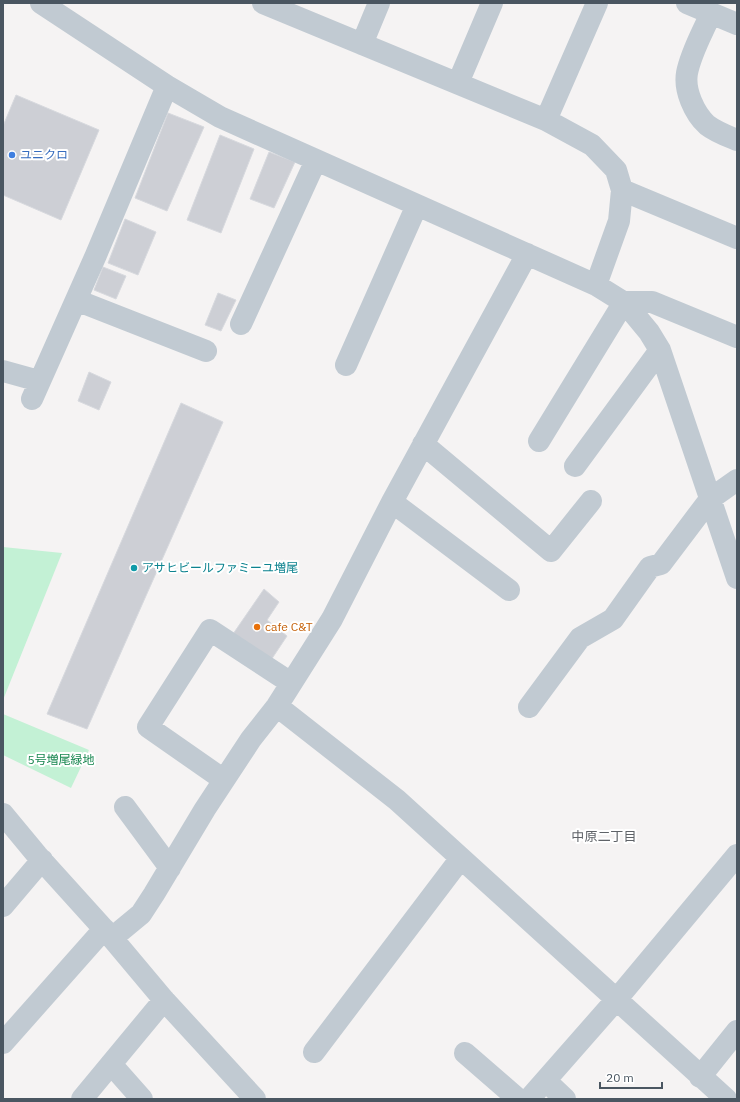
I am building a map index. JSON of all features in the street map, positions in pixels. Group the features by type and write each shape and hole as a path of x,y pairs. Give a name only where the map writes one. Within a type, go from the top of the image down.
{"street":[{"path":"41,3 167,86 220,118 596,285 624,302 649,332 660,350 737,578"},
{"path":"263,3 546,120 592,145 616,170 622,190 618,220 596,285"},
{"path":"362,44 379,3"},
{"path":"458,84 492,3"},
{"path":"546,120 597,3"},
{"path":"687,3 737,24"},
{"path":"711,13 691,59 687,74 687,90 692,105 707,124 722,134 737,140"},
{"path":"3,370 36,390 167,86"},
{"path":"241,324 316,160"},
{"path":"622,190 737,238"},
{"path":"346,365 417,205"},
{"path":"3,1043 108,933 141,914 205,809 251,740 277,706 332,619 392,502 527,254"},
{"path":"76,300 206,351"},
{"path":"624,302 652,302 737,338"},
{"path":"539,441 624,302"},
{"path":"575,466 660,350"},
{"path":"423,444 551,551 591,501"},
{"path":"529,707 580,638 613,619 650,567 662,564 710,499 737,480"},
{"path":"392,502 509,590"},
{"path":"224,780 148,727 210,630 291,683"},
{"path":"277,706 397,800 700,1077 726,1099"},
{"path":"125,807 170,868"},
{"path":"3,814 108,933 164,1000 255,1099"},
{"path":"529,1099 616,1000 737,855"},
{"path":"314,1052 461,858"},
{"path":"3,906 42,860"},
{"path":"82,1099 164,1000"},
{"path":"700,1077 737,1031"},
{"path":"465,1053 518,1099"},
{"path":"111,1064 142,1099"},
{"path":"546,1081 565,1099"}],"green space":[{"path":"3,547 62,553 3,700"},
{"name":"5号増尾緑地","path":"3,714 89,750 71,788 3,755"}],"building":[{"path":"16,95 99,130 61,220 3,195 3,126"},
{"path":"168,113 204,127 167,211 135,198"},
{"path":"220,135 254,149 221,233 187,220"},
{"path":"269,152 295,162 274,208 250,199"},
{"path":"125,219 156,232 138,275 108,263"},
{"path":"103,267 126,276 116,299 94,290"},
{"path":"218,293 236,300 221,331 205,325"},
{"path":"89,372 111,382 99,410 78,401"},
{"name":"アサヒビールファミーユ増尾","path":"181,403 223,422 87,729 47,714"},
{"name":"cafe C&T","path":"264,589 279,602 267,620 287,636 271,660 233,634"}],"place":[{"name":"ユニクロ","path":"12,155"},
{"name":"アサヒビールファミーユ増尾","path":"134,568"},
{"name":"cafe C&T","path":"257,627"}],"district":[{"name":"中原二丁目","path":"604,836"}]}
